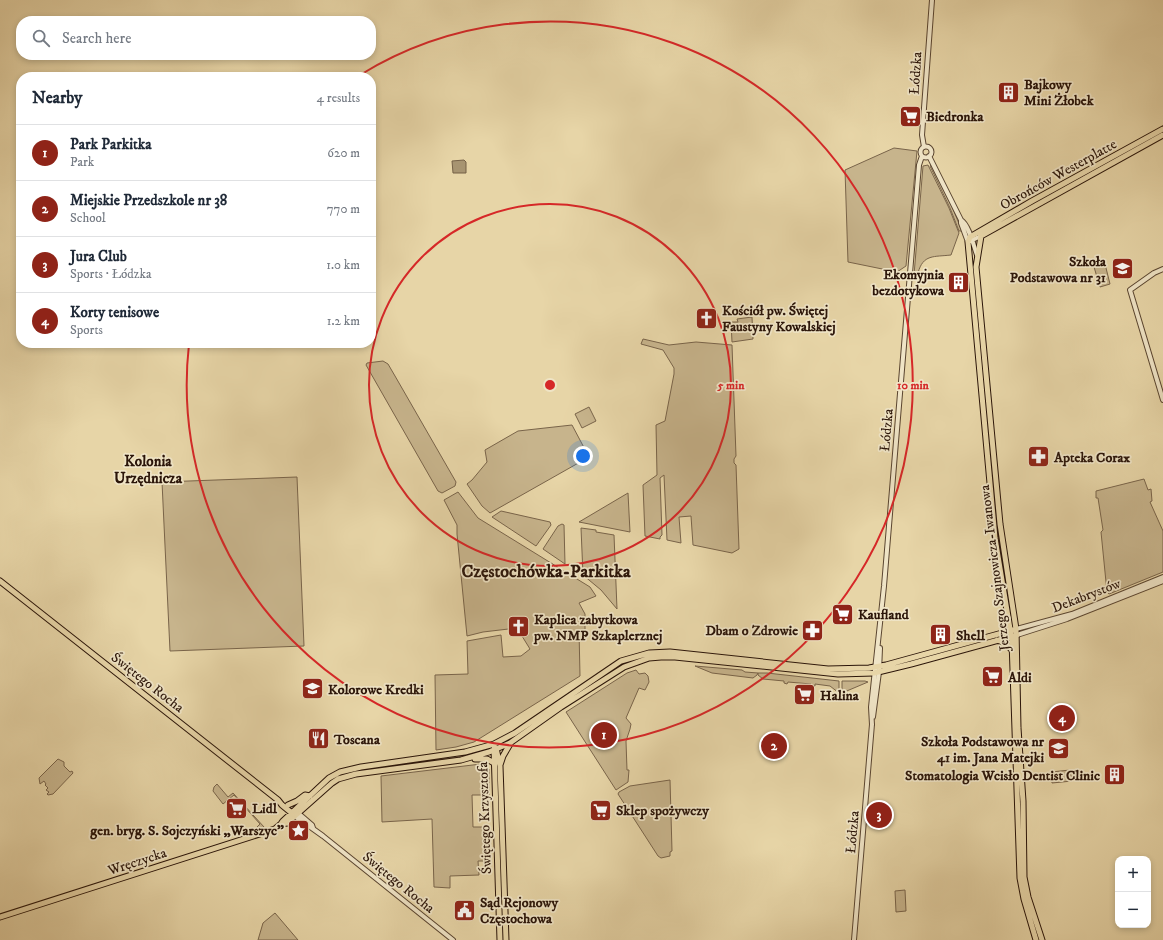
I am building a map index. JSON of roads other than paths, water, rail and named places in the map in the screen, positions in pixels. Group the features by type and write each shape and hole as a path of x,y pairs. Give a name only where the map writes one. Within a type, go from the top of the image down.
{"main road":[{"name":"Obrońców Westerplatte","path":"970,240 1032,200 1163,129"},
{"name":"Obrońców Westerplatte","path":"982,236 1163,136"},
{"path":"977,255 982,236"},
{"name":"Jerzego Szajnowicza-Iwanowa","path":"970,240 969,254 995,538 1014,633 1012,650 1020,878 1024,899 1036,940"},
{"name":"Jerzego Szajnowicza-Iwanowa","path":"977,255 976,267 1000,524 1014,633 1023,801 1024,877 1028,897 1042,940"},
{"name":"Świętego Rocha","path":"0,581 281,802 282,805 295,813"},
{"path":"465,759 495,750 510,743 622,668 649,658 675,657 838,674 877,670 997,640 1014,633"},
{"path":"295,813 329,778 348,770 465,752 494,744 514,733 617,663 649,652 670,652 828,669 877,670 1014,633"},
{"path":"997,640 1005,643 1012,650"},
{"path":"295,813 332,783 346,776 364,772 465,759 487,758 497,764 510,743"},
{"name":"Świętego Krzysztofa","path":"494,744 497,764 506,940"},
{"name":"Świętego Krzysztofa","path":"497,764 500,940"},
{"path":"288,805 305,795 310,796"},
{"name":"Świętego Rocha","path":"281,802 288,805 295,813"},
{"name":"Wręczycka","path":"0,917 275,829 284,824 295,813"}],"street":[{"name":"Łódzka","path":"924,147 922,135 932,0"},
{"path":"924,147 930,149 931,154 929,156 922,156 920,151 924,147"},
{"name":"Łódzka","path":"854,940 872,726 871,707 877,670 920,165 922,156"},
{"name":"Jerzego Szajnowicza-Iwanowa","path":"929,156 961,220 966,225 970,240 977,255"},
{"name":"Obrońców Westerplatte","path":"970,240 982,236"},
{"path":"1163,269 1149,276 1130,290 1163,400"},
{"name":"Dekabrystów","path":"1014,633 1072,614 1163,576"},
{"name":"Dekabrystów","path":"1014,633 1067,619 1163,581"},
{"name":"Świętego Rocha","path":"295,813 300,820 310,828 313,828"},
{"name":"Świętego Rocha","path":"295,813 312,825 313,828 453,940"},
{"path":"284,824 291,824 300,820"}],"place":[{"name":"Bajkowy Mini Żłobek","path":"1009,92"},
{"name":"Biedronka","path":"911,116"},
{"name":"Szkoła Podstawowa nr 31","path":"1122,269"},
{"name":"Ekomyjnia bezdotykowa","path":"959,282"},
{"name":"Kościół pw. Świętej Faustyny Kowalskiej","path":"707,318"},
{"name":"Apteka Corax","path":"1038,457"},
{"name":"Kaufland","path":"842,614"},
{"name":"Kaplica zabytkowa pw. NMP Szkaplerznej","path":"519,627"},
{"name":"Dbam o Zdrowie","path":"813,630"},
{"name":"Shell","path":"941,635"},
{"name":"Aldi","path":"993,677"},
{"name":"Kolorowe Kredki","path":"312,689"},
{"name":"Halina","path":"804,695"},
{"name":"Korty tenisowe","path":"1062,718"},
{"name":"Park Parkitka","path":"604,735"},
{"name":"Toscana","path":"318,739"},
{"name":"Miejskie Przedszkole nr 38","path":"774,746"},
{"name":"Szkoła Podstawowa nr 41 im. Jana Matejki","path":"1059,749"},
{"name":"Stomatologia Wcisło Dentist Clinic","path":"1115,775"},
{"name":"Lidl","path":"236,808"},
{"name":"Sklep spożywczy","path":"601,810"},
{"name":"Jura Club","path":"879,815"},
{"name":"gen. bryg. S. Sojczyński „Warszyc\"","path":"299,830"},
{"name":"Sąd Rejonowy Częstochowa","path":"465,910"}],"district":[{"name":"Kolonia Urzędnicza","path":"148,470"},
{"name":"Częstochówka-Parkitka","path":"546,571"}]}
